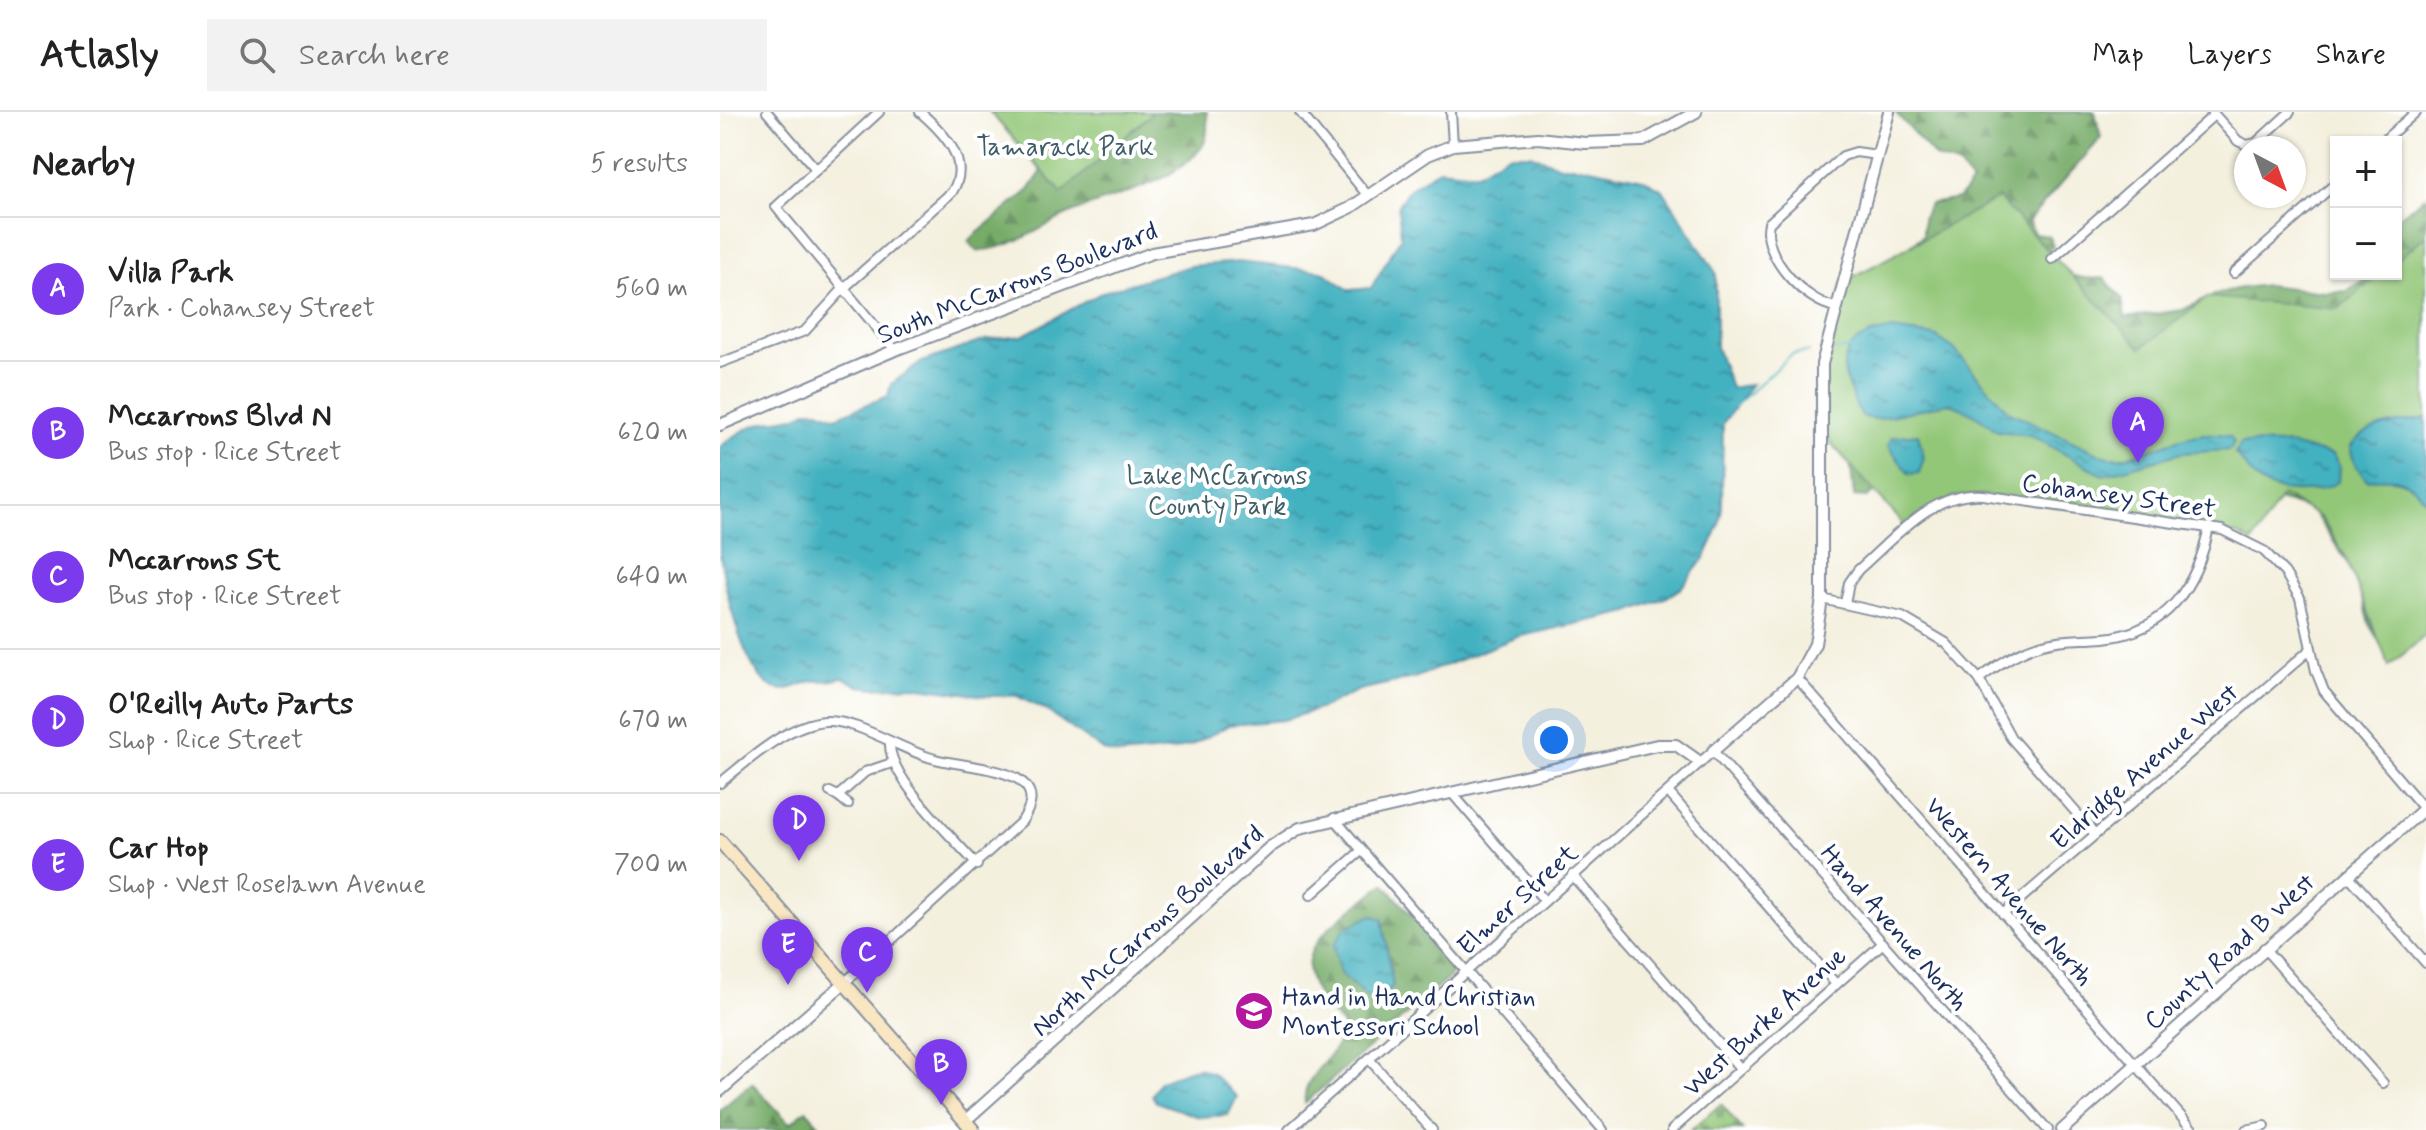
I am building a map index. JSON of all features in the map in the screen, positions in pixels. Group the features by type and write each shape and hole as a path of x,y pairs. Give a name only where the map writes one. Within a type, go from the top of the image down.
{"main road":[{"path":"720,841 969,1126"}],"street":[{"path":"767,112 815,168"},
{"path":"720,363 805,331 844,288 948,196 959,177 959,161 951,146 920,112"},
{"path":"1300,112 1368,196"},
{"path":"1451,112 1453,145"},
{"name":"South McCarrons Boulevard","path":"720,425 895,350 1152,253 1314,225 1368,196 1428,155 1453,145 1538,138 1585,143 1643,141 1696,112"},
{"path":"1713,751 1797,678 1815,644 1822,599 1822,364 1889,112"},
{"path":"2052,259 2213,114 2238,141 2247,145 2256,143 2290,112"},
{"path":"2389,136 2416,112"},
{"path":"878,113 776,207 780,217 895,350"},
{"path":"1836,307 1815,302 1796,285 1780,264 1766,234 1769,223 1843,156 1856,152 1877,155"},
{"path":"2234,273 2330,188"},
{"name":"Cohansey Street","path":"1845,603 1849,583 1858,570 1926,511 1954,497 1983,495 2209,527 2252,543 2276,562 2300,598 2324,691 2425,809"},
{"path":"1979,679 2030,648 2059,640 2106,638 2154,622 2178,602 2194,578 2209,527"},
{"path":"1822,599 1919,625 1946,643 1979,679 2003,728 2094,833"},
{"name":"Eldridge Avenue West","path":"2003,914 2311,649"},
{"name":"Western Avenue North","path":"1797,678 2193,1130"},
{"path":"720,783 791,733 824,721 842,723 932,758 1009,775 1022,781 1029,792 1031,806 1022,821 977,865 720,1091"},
{"path":"890,743 892,763 977,865"},
{"name":"North McCarrons Boulevard","path":"969,1126 1270,847 1300,828 1657,745 1676,745 1700,762"},
{"name":"Elmer Street","path":"1289,1130 1713,751"},
{"name":"Hand Avenue North","path":"1713,751 2048,1130"},
{"path":"848,804 834,794 865,772 892,763"},
{"path":"1451,792 1544,900"},
{"path":"1668,792 1836,984"},
{"name":"County Road B West","path":"2062,1130 2264,948 2425,809"},
{"path":"1334,818 1603,1130"},
{"path":"1311,895 1361,851"},
{"path":"1572,875 1740,1068"},
{"path":"2348,875 2426,963"},
{"name":"West Burke Avenue","path":"1672,1130 1883,943"},
{"path":"2264,948 2383,1083"},
{"path":"1369,1059 1432,1130"},
{"path":"2246,1130 2265,1126"}],"green space":[{"path":"990,112 1207,112 1207,131 1201,148 1175,171 1159,180 1074,212 1017,241 977,251 968,241 1029,190 1042,171"},
{"name":"Tamarack Park","path":"990,112 1153,112 1062,193"},
{"path":"1895,112 2095,112 2101,138 2029,220 2034,234 2049,236 2053,246 2043,255 2070,275 2104,278 2122,298 2125,318 2183,310 2215,294 2241,288 2267,285 2324,292 2346,291 2364,280 2402,280 2402,215 2426,196 2426,418 2327,489 2386,653 2369,624 2355,573 2312,510 2275,499 1883,485 1868,497 1854,496 1849,451 1881,270 1923,235 1923,217 1930,204 1958,199 1972,183 1959,166 1936,158"},
{"path":"1998,198 2141,348 2208,297 2338,309 2373,280 2402,280 2402,256 2426,235 2426,635 2389,666 2345,556 2321,518 2282,495 2252,543 2238,535 1983,495 1954,497 1907,528 1821,432 1821,382 1842,283"},
{"path":"1384,884 1454,963 1452,975 1305,1103 1309,1082 1336,1046 1343,1025 1321,1001 1310,980 1309,962 1314,946 1326,931","holes":["1381,919 1393,986 1359,921"]},
{"path":"752,1083 790,1124 806,1110 824,1130 720,1130 720,1110"},
{"path":"1721,1104 1743,1130 1691,1130"}],"water":[{"name":"Lake McCarrons County Park","path":"1508,154 1530,154 1560,166 1580,166 1643,179 1663,190 1716,273 1716,347 1731,388 1752,384 1723,423 1719,526 1705,557 1681,588 1629,612 1517,637 1414,678 1359,690 1322,708 1284,720 1229,725 1192,745 1173,750 1120,755 1104,751 1047,711 1017,696 985,696 912,686 873,688 859,686 842,677 782,690 761,678 751,663 736,625 720,552 720,447 730,439 759,424 793,417 808,410 819,410 836,417 888,396 891,384 922,362 985,340 1022,336 1103,292 1190,266 1238,262 1322,271 1349,290 1371,288 1401,237 1398,205 1409,189 1439,169 1477,173"},
{"path":"1892,330 1935,336 1953,348 2008,411 2104,456 2116,458 2130,455 2195,435 2230,436 2234,442 2230,450 2181,453 2103,475 2030,435 1998,431 1974,414 1949,403 1877,419 1863,417 1856,407 1845,375 1847,354 1859,340"},
{"path":"2426,418 2426,501 2414,488 2401,481 2386,478 2367,480 2355,465 2350,448 2356,440 2373,429"},
{"path":"1918,434 1924,457 1919,473 1909,474 1888,446 1892,437"},
{"path":"2241,443 2286,444 2333,455 2339,466 2338,482 2307,491 2272,488 2255,478 2235,454"},
{"path":"1372,915 1382,919 1393,986 1381,999 1371,1001 1340,973 1333,947 1344,929"},
{"path":"1199,1068 1212,1073 1237,1097 1228,1115 1199,1117 1156,1102 1152,1095 1160,1081"}],"waterway":[{"path":"1836,350 1852,349"},
{"path":"1733,408 1792,354 1809,352"}],"place":[{"name":"Villa Park","path":"2138,463"},
{"name":"O'Reilly Auto Parts","path":"799,861"},
{"name":"Car Hop","path":"788,985"},
{"name":"Mccarrons St","path":"867,993"},
{"name":"Hand in Hand Christian Montessori School","path":"1254,1011"},
{"name":"Mccarrons Blvd N","path":"941,1105"}]}
